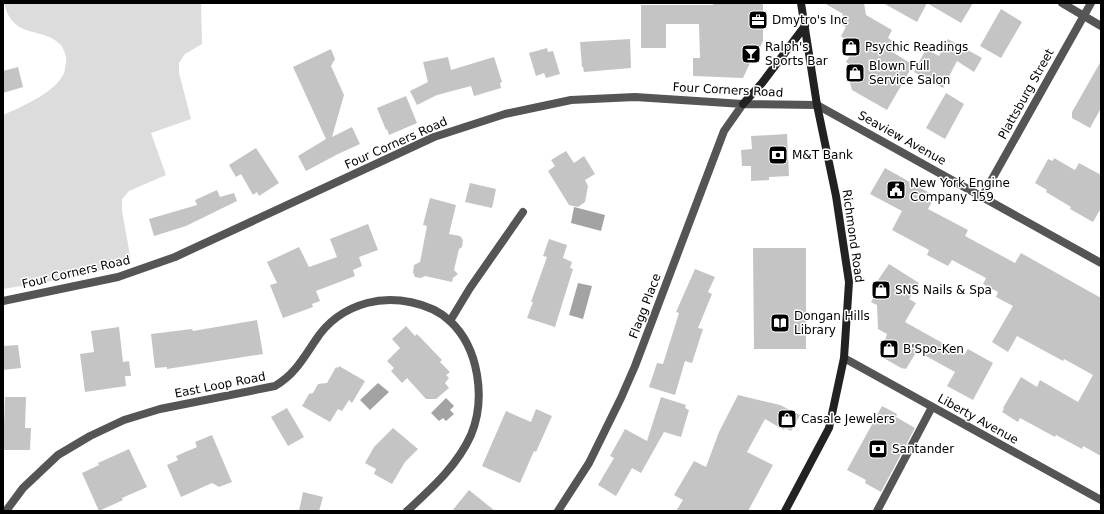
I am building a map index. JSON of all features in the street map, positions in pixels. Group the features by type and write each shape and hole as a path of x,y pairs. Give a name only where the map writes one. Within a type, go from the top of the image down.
{"main road":[{"name":"Richmond Road","path":"785,511 829,428 844,358 848,282 836,196 817,105 801,3"},
{"path":"743,104 762,83 805,26"}],"street":[{"path":"1062,3 1101,26"},
{"name":"Plattsburg Street","path":"982,197 1091,3"},
{"name":"Four Corners Road","path":"3,301 118,277 175,257 434,137 504,114 571,100 635,97 743,104 817,105"},
{"name":"Flagg Place","path":"558,511 589,463 621,398 635,366 724,131 743,104"},
{"name":"Seaview Avenue","path":"817,105 1101,263"},
{"path":"450,321 470,288 523,212"},
{"name":"East Loop Road","path":"6,511 23,488 58,455 90,436 124,420 160,409 276,386 285,381 297,368 325,327 337,316 368,302 381,301 405,302 421,305 434,310 450,321 460,333 475,365 478,381 479,395 476,416 471,433 463,451 446,474 407,511"},
{"name":"Liberty Avenue","path":"844,358 1101,500"},
{"path":"877,511 932,407"}],"shaded area":[{"path":"4,3 201,3 202,44 185,54 179,63 179,73 191,119 151,133 166,175 129,191 122,199 122,211 131,261 81,276 3,289 3,115 36,99 59,82 64,74 66,61 64,50 60,44 44,35 28,31 14,22 8,15"},
{"path":"574,207 605,215 601,231 571,223"},
{"path":"578,283 592,286 583,319 569,315"},
{"path":"378,383 389,392 370,410 360,400"},
{"path":"446,398 454,406 450,410 454,414 446,421 443,418 439,421 431,413"}],"building":[{"path":"713,3 763,3 763,41 743,78 693,76 693,58 700,58 699,24 666,24 666,48 641,48 641,5 713,5"},
{"path":"824,3 864,3 866,15 892,30 888,38 896,43 891,51 913,65 887,110 852,90 848,76 853,67 846,62 851,54 843,49 848,41 841,36 846,27 839,23 843,14"},
{"path":"883,3 927,3 917,22"},
{"path":"927,3 973,3 961,23"},
{"path":"1001,9 1022,22 1001,58 980,46"},
{"path":"630,39 631,68 584,72 582,67 580,42"},
{"path":"948,39 982,58 974,72 957,61 943,88 914,72 926,49 939,56"},
{"path":"547,48 548,52 553,51 560,74 546,78 544,73 536,76 529,53"},
{"path":"331,49 335,59 331,66 344,95 332,137 352,127 360,144 306,171 298,156 326,139 293,67"},
{"path":"448,57 451,70 494,57 502,82 500,83 501,88 474,96 471,86 437,95 417,105 410,91 428,82 423,62"},
{"path":"1101,61 1101,108 1090,128 1072,118 1072,112"},
{"path":"18,67 23,87 3,93 3,71"},
{"path":"946,93 964,104 945,139 926,128"},
{"path":"406,96 417,123 389,135 377,108"},
{"path":"787,134 789,176 769,177 769,180 751,181 751,166 742,166 741,150 752,149 751,136"},
{"path":"256,148 279,183 259,196 257,192 253,195 241,174 236,177 229,165"},
{"path":"566,151 574,163 584,156 595,174 585,180 588,186 585,202 578,207 569,205 548,171 555,166 551,160"},
{"path":"1054,158 1075,170 1079,163 1101,175 1101,208 1093,222 1070,209 1071,207 1046,192 1047,190 1035,183 1048,159 1053,161"},
{"path":"885,168 935,196 928,209 968,230 965,236 1015,263 1021,253 1101,298 1101,456 1083,446 1082,449 1056,435 1055,437 1020,418 1018,422 1002,412 1021,377 1037,387 1040,380 1078,402 1093,375 1064,359 1063,361 1017,336 1008,352 992,342 1013,306 996,297 998,292 983,284 986,278 952,260 948,266 927,255 929,250 892,230 902,211 870,194"},
{"path":"470,183 496,189 492,208 465,202"},
{"path":"217,190 220,197 234,193 237,201 186,226 154,236 149,219 197,205 195,200"},
{"path":"430,198 456,205 449,234 460,236 463,240 462,247 459,249 454,270 458,274 453,278 452,282 425,276 421,278 415,277 413,272 414,265 420,262 427,226 423,225"},
{"path":"368,224 378,250 359,257 362,266 353,270 355,276 316,291 320,301 312,304 313,307 283,318 270,285 277,283 267,262 299,247 309,267 337,257 330,239"},
{"path":"549,239 567,245 563,258 572,262 570,268 573,269 555,327 527,318 547,257 543,256"},
{"name":"Dongan Hills Library","path":"753,248 806,248 806,349 754,349"},
{"path":"889,264 919,283 909,299 916,303 905,322 964,355 968,349 993,363 973,400 947,386 955,372 917,351 906,369 903,369 880,356 887,334 878,329 877,305 871,302 877,292 876,283"},
{"path":"695,269 715,277 708,292 712,294 698,328 703,329 692,363 685,361 675,395 649,387 657,363 663,364 679,313 676,312"},
{"path":"257,320 263,354 167,369 167,367 155,368 151,334 192,329 193,331"},
{"path":"406,326 415,336 417,334 442,360 440,362 450,372 446,375 449,378 445,383 449,388 436,399 426,399 407,378 402,383 391,371 394,368 387,361 400,348 392,339"},
{"path":"119,327 123,362 129,361 131,376 125,376 126,386 85,392 80,354 94,352 91,331"},
{"path":"18,345 21,368 3,370 3,346"},
{"path":"339,366 365,381 352,403 349,400 342,411 338,409 330,422 302,406 309,394 313,393 318,384 327,383 336,367 338,368"},
{"path":"738,395 780,405 800,415 791,431 785,428 784,430 765,419 747,452 773,465 748,511 676,511 683,500 674,495 694,461 706,467 719,432"},
{"path":"5,397 26,397 25,428 31,428 30,450 3,450"},
{"path":"661,397 686,405 685,408 689,410 681,437 664,432 641,473 632,468 616,496 598,485 614,458 610,456 625,429 647,441"},
{"path":"882,406 897,414 896,417 915,428 881,492 865,483 866,480 847,470"},
{"path":"287,408 304,437 288,446 271,417"},
{"path":"536,409 552,416 520,483 482,466 506,411 531,422"},
{"path":"393,428 418,449 405,462 392,484 374,474 376,469 365,463 374,447"},
{"path":"212,435 232,482 219,487 212,483 181,497 167,465 178,460 176,456 197,447 195,442"},
{"path":"129,449 147,487 122,498 123,500 99,511 82,473 99,465 98,463"},
{"path":"469,490 495,511 452,511"},
{"path":"303,492 323,497 319,511 299,511"}],"place":[{"name":"Dmytro's Inc","path":"758,20"},
{"name":"Psychic Readings","path":"851,47"},
{"name":"Ralph's Sports Bar","path":"751,54"},
{"name":"Blown Full Service Salon","path":"855,73"},
{"name":"M&T Bank","path":"778,155"},
{"name":"New York Engine Company 159","path":"896,190"},
{"name":"SNS Nails & Spa","path":"881,290"},
{"name":"Dongan Hills Library","path":"780,323"},
{"name":"B'Spo-Ken","path":"889,349"},
{"name":"Casale Jewelers","path":"787,419"},
{"name":"Santander","path":"878,449"}]}
